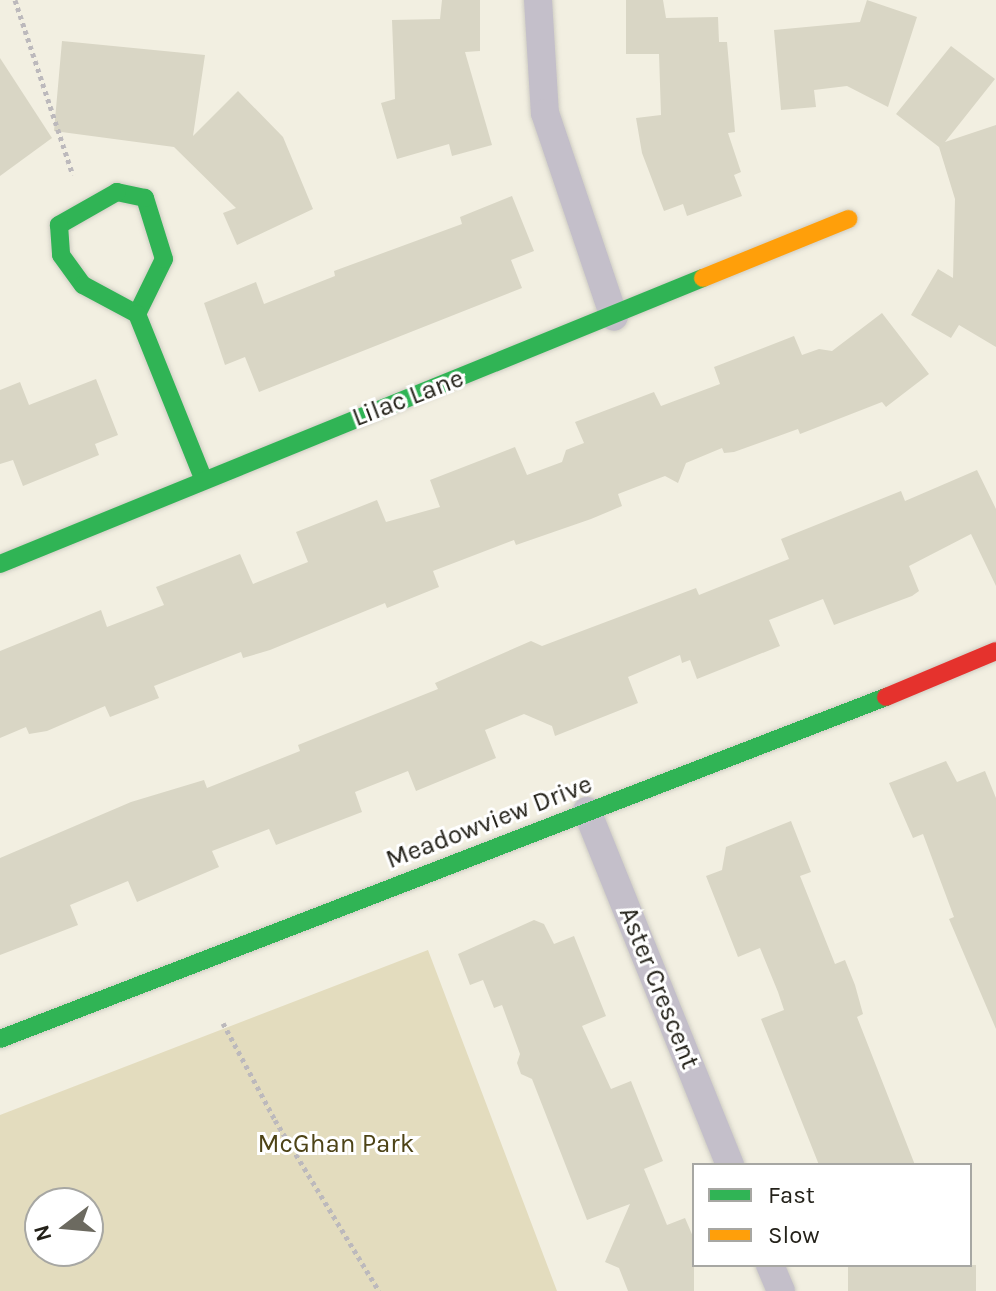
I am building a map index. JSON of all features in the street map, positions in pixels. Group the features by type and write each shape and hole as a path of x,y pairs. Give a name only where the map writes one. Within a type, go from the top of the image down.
{"street":[{"path":"538,0 545,113 614,317"},
{"path":"137,314 164,259 145,198 117,192 59,225 61,255 83,285 137,314 203,478"},
{"name":"Lilac Lane","path":"0,564 203,478 614,317 848,219"},
{"name":"Meadowview Drive","path":"0,1039 587,811 808,729 996,651"},
{"name":"Aster Crescent","path":"587,811 729,1163"},
{"path":"771,1267 781,1291"}],"path":[{"path":"15,0 35,73 74,180"},
{"path":"223,1023 275,1120 379,1291"}],"green space":[{"name":"McGhan Park","path":"428,950 557,1291 0,1291 0,1115"}],"building":[{"path":"442,0 480,0 480,51 465,52 492,145 452,156 449,144 397,159 381,103 395,99 392,20 440,19"},
{"path":"626,0 663,0 666,18 718,17 719,42 727,42 735,132 728,133 741,172 734,175 742,196 687,216 683,204 664,211 642,153 636,118 661,115 659,54 626,54"},
{"path":"867,0 917,17 888,107 847,86 814,90 816,107 781,110 774,30 860,22"},
{"path":"62,41 205,55 193,136 238,91 283,137 313,209 237,245 223,213 236,208 174,147 54,131"},
{"path":"951,46 995,79 945,142 996,125 996,347 959,325 951,338 911,315 938,269 953,278 955,199 939,147 896,114"},
{"path":"0,58 52,138 0,176"},
{"path":"512,196 534,251 511,260 522,288 259,392 245,357 225,365 204,303 256,282 264,304 335,276 334,271 462,224 460,217"},
{"path":"882,313 929,374 886,407 882,402 800,434 798,429 734,452 724,453 722,448 686,463 678,483 665,476 618,494 622,506 591,519 516,545 514,540 433,571 439,587 387,608 385,603 270,650 243,658 241,652 154,686 159,698 110,717 105,706 47,731 29,734 26,727 0,738 0,651 101,610 107,627 164,605 156,587 240,554 253,584 308,562 296,532 377,500 386,522 440,507 430,480 515,447 527,475 562,462 566,450 584,443 575,422 654,392 661,406 720,384 714,367 794,336 802,355 819,349 832,351"},
{"path":"96,379 118,435 95,444 99,455 23,486 13,460 0,464 0,390 20,382 29,405"},
{"path":"977,470 996,509 996,586 971,534 909,566 919,591 912,596 834,625 823,599 769,620 780,646 697,679 690,660 682,663 680,655 628,677 638,703 555,736 552,726 524,714 485,730 496,758 416,791 408,771 355,792 362,812 276,845 269,829 212,851 219,867 137,902 128,881 70,905 78,925 0,955 0,858 131,802 204,780 207,788 300,751 298,745 438,689 435,683 531,641 542,646 696,588 699,595 789,559 781,539 901,491 905,501"},
{"path":"946,761 957,782 985,771 996,798 996,1029 949,919 954,917 923,834 913,838 889,783"},
{"path":"791,821 811,872 800,876 835,964 845,960 855,985 863,1014 857,1017 914,1163 818,1163 761,1019 784,1010 778,992 760,948 738,957 706,876 722,870 726,847"},
{"path":"534,920 544,924 554,944 574,936 606,1016 582,1026 611,1089 631,1081 663,1161 644,1169 667,1225 685,1218 692,1234 694,1291 628,1291 619,1268 605,1262 630,1204 587,1220 532,1079 521,1074 517,1063 520,1054 502,1005 494,1008 483,980 470,985 458,954"},
{"path":"976,1265 976,1291 848,1291 848,1267"}],"traffic: fast":[{"path":"137,314 164,259 145,198 117,192 59,225 61,255 83,285 137,314 203,478"},
{"path":"0,564 703,278"},
{"path":"0,1039 886,697"}],"traffic: slow":[{"path":"703,278 848,219"}],"traffic: jam":[{"path":"886,697 996,651"}]}
